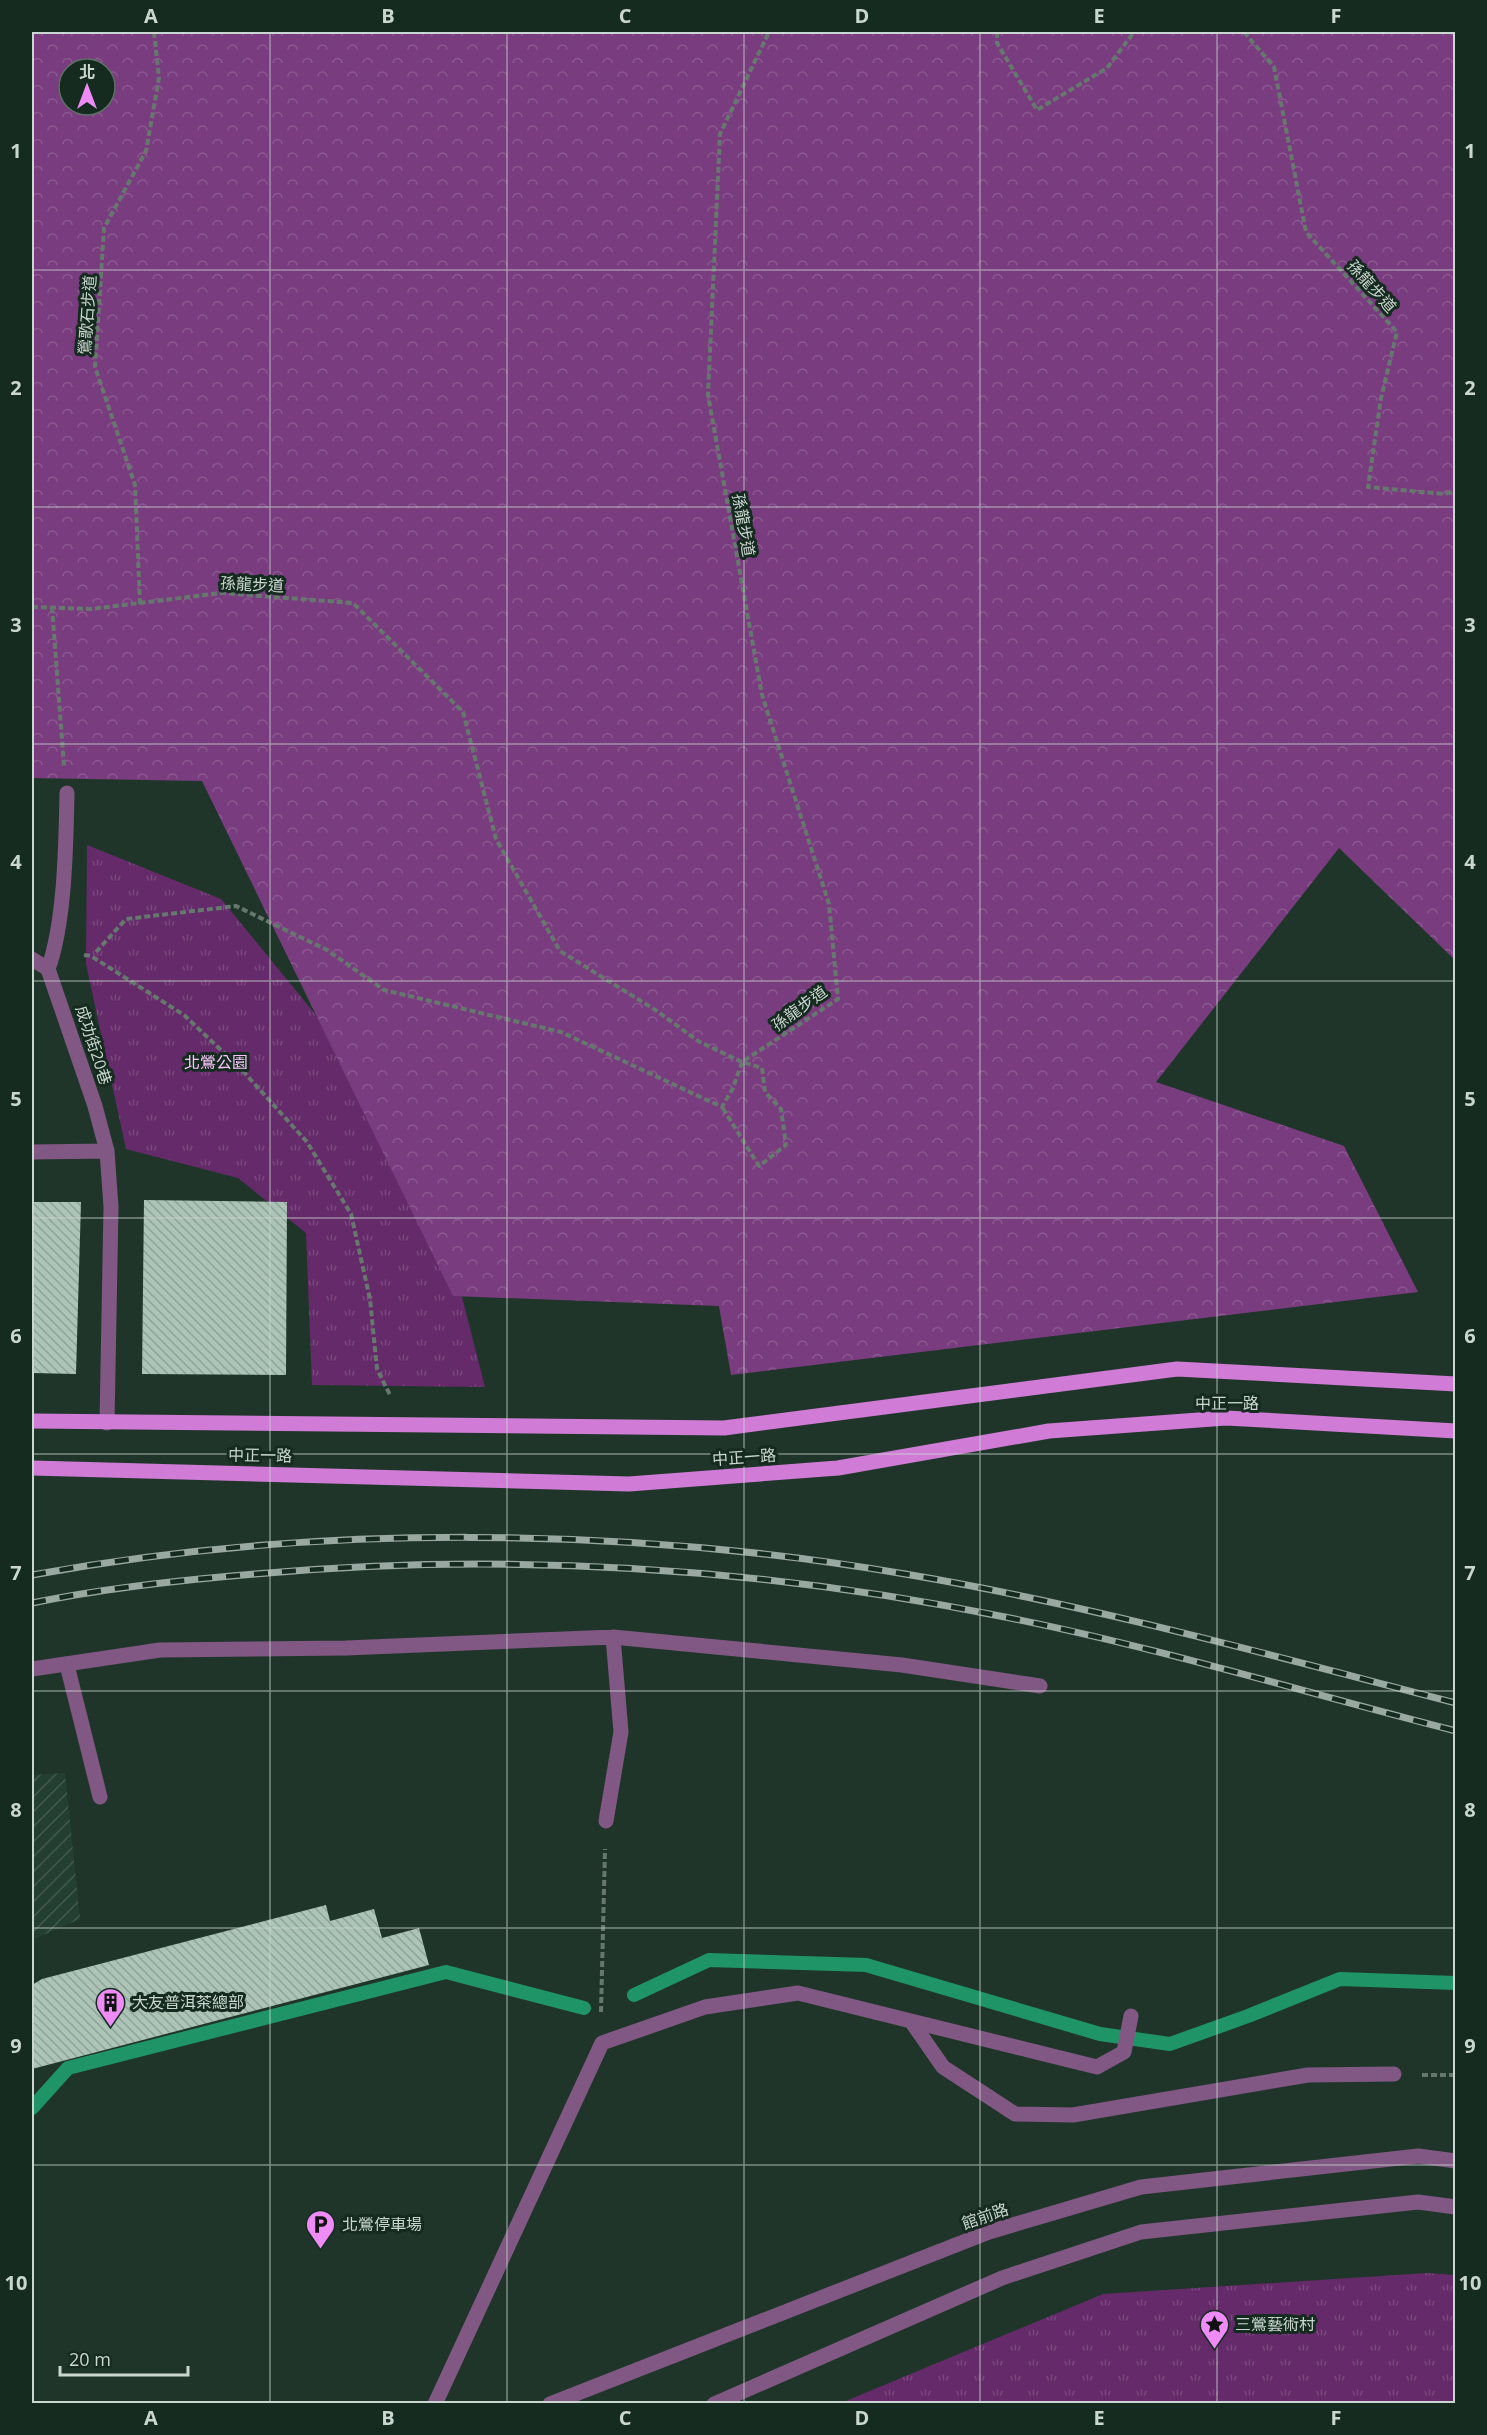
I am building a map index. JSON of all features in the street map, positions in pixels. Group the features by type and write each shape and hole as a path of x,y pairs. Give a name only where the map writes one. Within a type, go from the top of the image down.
{"main road":[{"name":"中正一路","path":"32,1421 724,1428 1177,1369 1455,1384"},
{"name":"中正一路","path":"32,1468 629,1484 838,1468 1050,1431 1215,1419 1455,1431"}],"street":[{"path":"32,959 48,969 55,952 66,847 67,793"},
{"name":"成功街20巷","path":"48,969 95,1106 107,1151 111,1207 107,1423"},
{"path":"32,1152 107,1151"},
{"path":"606,1821 621,1732 613,1637"},
{"path":"32,1669 160,1650 346,1647 613,1637 902,1665 1040,1686"},
{"path":"67,1665 100,1797"},
{"path":"435,2403 602,2043 705,2007 798,1993 1097,2067 1124,2052 1131,2016"},
{"path":"911,2021 943,2067 1015,2114 1073,2115 1308,2075 1394,2074"},
{"name":"館前路","path":"550,2403 989,2232 1141,2187 1418,2156 1455,2161"},
{"path":"714,2403 1002,2278 1141,2232 1418,2202 1455,2207"}],"path":[{"name":"鶯歌石步道","path":"140,604 135,485 95,367 104,228 146,151 159,78 154,32"},
{"name":"孫龍步道","path":"32,607 91,609 221,593 353,603 463,712 496,838 560,951 657,1011 699,1041 742,1062 838,999 830,904 762,695 708,395 720,134 768,32"},
{"path":"997,32 997,43 1037,110 1107,68 1134,32"},
{"name":"孫龍步道","path":"1244,32 1274,67 1306,232 1397,332 1381,398 1368,488 1444,494 1455,491"},
{"path":"52,607 67,793"},
{"path":"96,952 126,918 237,906 327,950 384,990 561,1032 722,1107 759,1166 786,1145 781,1109 765,1092 762,1068 742,1062 733,1088 722,1107"},
{"path":"55,952 91,956 184,1015 242,1070 307,1142 351,1214 370,1299 376,1369 405,1425"},
{"path":"602,2043 601,1948 606,1821"}],"shaded area":[{"path":"65,1773 80,1919 32,1940 32,1775"}],"green space":[{"path":"32,32 1455,32 1455,960 1339,848 1156,1082 1344,1146 1418,1292 731,1375 719,1306 453,1296 202,781 32,778"},
{"name":"北鶯公園","path":"87,845 221,899 392,1108 449,1246 485,1387 312,1385 306,1233 238,1178 126,1149 86,964"},
{"name":"三鶯藝術村","path":"1427,2273 1455,2275 1455,2403 841,2403 1103,2294"}],"building":[{"path":"144,1200 287,1202 286,1375 142,1374"},
{"path":"32,1202 81,1202 76,1374 32,1373"},
{"name":"大友普洱茶總部","path":"326,1905 330,1921 374,1909 382,1938 419,1928 429,1965 32,2069 32,1985 42,1979"}],"waterway":[{"path":"634,1995 709,1960 866,1965 1100,2034 1170,2044 1340,1979 1456,1983"},
{"path":"32,2108 68,2068 446,1972 584,2008"}],"railway":[{"path":"32,1575 138,1558 246,1547 357,1540 468,1537 580,1540 690,1547 799,1558 905,1574 1044,1601 1182,1632 1456,1703"},
{"path":"32,1603 171,1582 349,1567 443,1564 537,1565 632,1568 725,1576 819,1586 912,1600 1062,1629 1175,1656 1456,1731"}],"place":[{"name":"大友普洱茶總部","path":"111,2028"},
{"name":"北鶯停車場","path":"321,2250"},
{"name":"三鶯藝術村","path":"1214,2350"}]}
